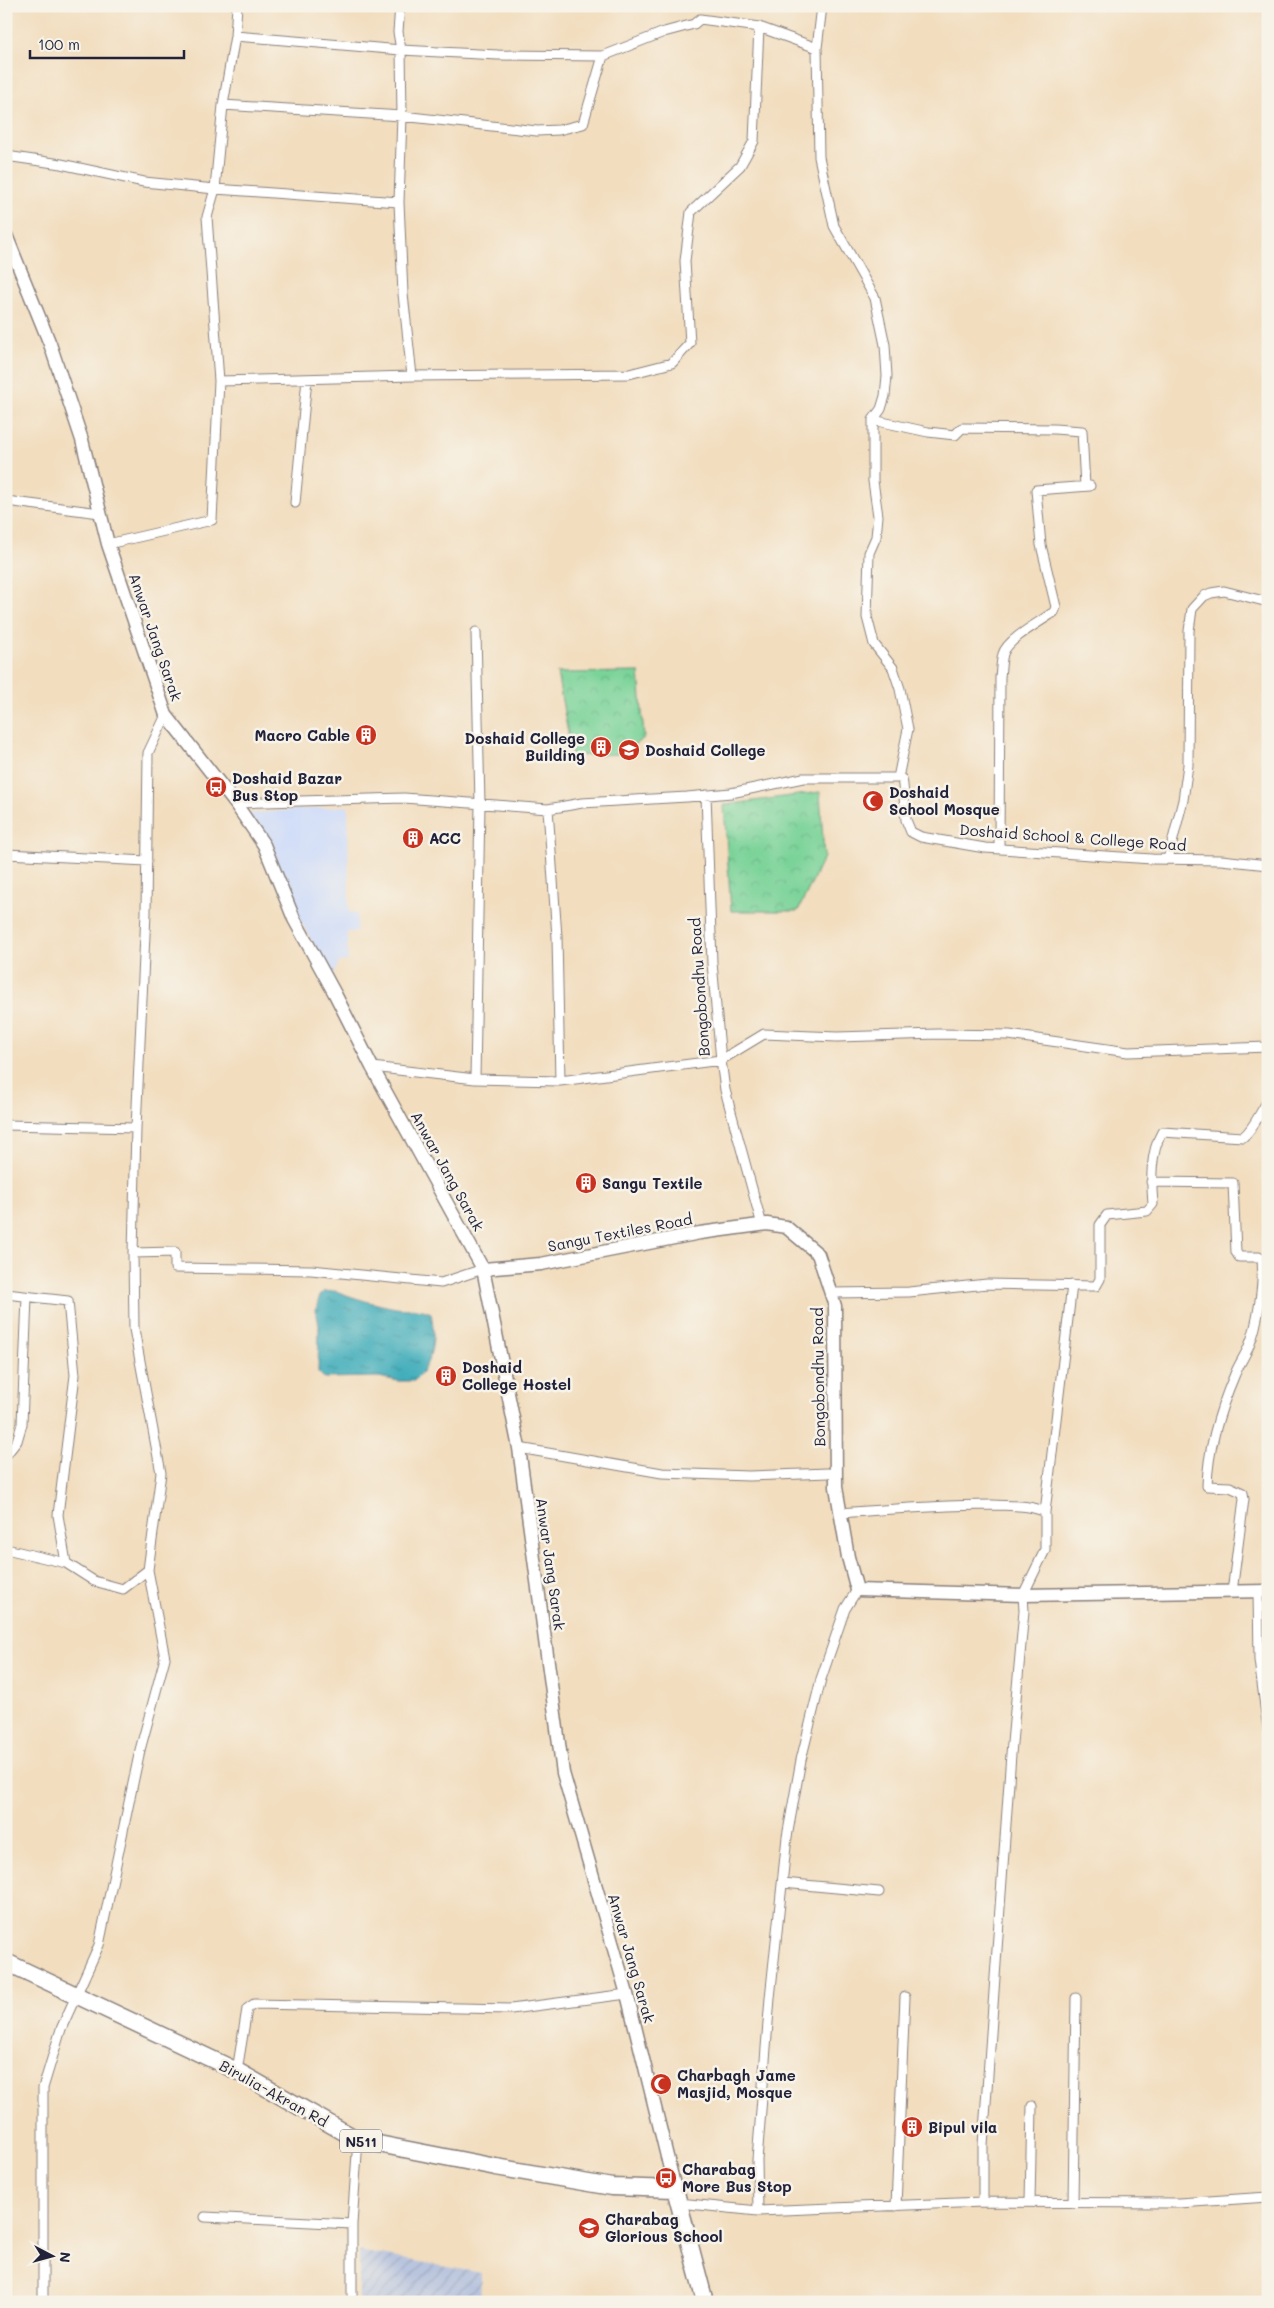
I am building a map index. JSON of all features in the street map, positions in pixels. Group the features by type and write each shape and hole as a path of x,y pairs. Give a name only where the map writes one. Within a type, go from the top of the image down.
{"highway":[{"name":"Birulia-Akran Rd","path":"6,1962 237,2071 358,2140 496,2167 677,2196"},
{"path":"677,2196 705,2302"}],"main road":[{"name":"Anwar Jang Sarak","path":"6,235 50,344 82,440 108,544 166,715 235,803 264,845 294,919 335,994 372,1068 483,1269 519,1448 563,1774 626,1994 677,2196"},
{"name":"Sangu Textiles Road","path":"483,1269 541,1264 700,1233 762,1225"},
{"name":"Bongobondhu Road","path":"762,1225 786,1227 818,1254 835,1306 836,1487 848,1557 857,1590"},
{"path":"857,1590 1023,1595 1263,1591"}],"street":[{"path":"108,544 212,520 219,381 207,217 215,189 223,104 235,36 237,6"},
{"path":"400,6 398,32 401,50 402,116 399,202 403,294 412,376"},
{"path":"235,803 404,798 510,808 548,809 582,803 731,793 803,778 898,778 908,729 900,689 893,668 874,644 867,617 869,552 876,537 878,516 873,481 873,420 881,410 885,396 887,376 885,345 875,298 834,226 818,157 817,48 822,6"},
{"path":"235,36 401,50 498,55 603,56 664,32 694,24 700,19 759,27 817,48"},
{"path":"219,381 412,376 629,374 672,363 690,343 685,261 691,212 740,166 754,141 759,27"},
{"path":"223,104 402,116 537,131 559,130 583,124 603,56"},
{"path":"6,156 61,164 144,182 399,202"},
{"path":"295,502 307,379"},
{"path":"873,420 928,432 955,435 962,428 1082,431 1088,486 1036,490 1041,545 1056,607 1054,612 1023,633 1006,648 1003,654 1000,677 999,849"},
{"path":"6,501 100,513"},
{"path":"1168,860 1183,800 1188,765 1189,631 1192,609 1204,596 1224,591 1268,602"},
{"path":"475,1079 480,804 476,632"},
{"path":"43,2302 43,2088 61,2029 99,1945 140,1750 165,1658 148,1570 161,1473 134,1329 133,1253 136,1128 146,912 148,753 166,715"},
{"name":"Doshaid School & College Road","path":"898,778 902,779 906,820 911,832 921,837 999,849 1168,860 1221,860 1268,865"},
{"name":"Bongobondhu Road","path":"706,795 712,963 720,1060 725,1090 762,1225"},
{"path":"548,809 557,937 560,1080"},
{"path":"6,854 147,861"},
{"path":"372,1068 475,1079 560,1080 720,1060 764,1034 837,1036 1009,1035 1128,1052 1268,1047"},
{"path":"831,1293 909,1292 987,1284 1096,1286 1100,1279 1100,1225 1107,1215 1147,1211 1153,1204 1151,1182 1156,1142 1162,1132 1243,1137 1250,1132 1268,1101"},
{"path":"6,1125 136,1128"},
{"path":"1151,1182 1233,1183 1236,1252 1239,1257 1259,1256 1262,1259 1256,1326 1249,1346 1235,1373 1214,1431 1207,1486 1230,1487 1243,1493 1244,1499 1232,1592"},
{"path":"133,1253 175,1252 175,1268 311,1270 441,1283 483,1269"},
{"path":"983,2202 983,2145 1011,1754 1024,1611 1023,1595 1045,1550 1045,1512 1072,1286"},
{"path":"6,1294 68,1301 72,1327 75,1375 58,1515 66,1563"},
{"path":"6,1455 17,1441 22,1424 27,1297"},
{"path":"519,1448 662,1473 749,1476 828,1473"},
{"path":"840,1513 952,1505 1018,1506 1045,1512"},
{"path":"6,1549 66,1563 94,1581 123,1589 148,1570"},
{"path":"758,2211 757,2151 770,1998 787,1837 801,1760 821,1679 845,1608 857,1590"},
{"path":"1263,1591 1259,1650 1268,1730"},
{"path":"783,1883 879,1892"},
{"path":"237,2071 247,2009 254,2004 511,2009 626,1994"},
{"path":"896,2206 905,1997"},
{"path":"1073,2203 1076,1998"},
{"path":"1030,2202 1032,2106"},
{"path":"352,2302 352,2224 358,2140"},
{"path":"677,2196 758,2211 983,2202 1179,2203 1268,2196"},
{"path":"206,2217 352,2224"}],"shaded area":[{"path":"348,806 349,912 357,913 357,932 347,932 348,961 339,962 332,978 242,814"},
{"path":"359,2251 481,2273 480,2302 359,2302"}],"green space":[{"path":"639,672 644,738 621,754 572,756 557,673"},
{"path":"820,792 824,857 798,911 731,911 724,805"}],"water":[{"path":"336,1291 381,1305 423,1310 431,1313 433,1341 429,1358 414,1381 398,1381 379,1377 324,1378 318,1372 319,1325 316,1310 319,1298 323,1292"}],"place":[{"name":"Macro Cable","path":"366,735"},
{"name":"Doshaid College Building","path":"601,747"},
{"name":"Doshaid College","path":"629,750"},
{"name":"Doshaid Bazar Bus Stop","path":"216,787"},
{"name":"Doshaid School Mosque","path":"873,801"},
{"name":"ACC","path":"413,838"},
{"name":"Sangu Textile","path":"586,1183"},
{"name":"Doshaid College Hostel","path":"446,1376"},
{"name":"Charbagh Jame Masjid, Mosque","path":"661,2084"},
{"name":"Bipul vila","path":"912,2127"},
{"name":"Charabag More Bus Stop","path":"666,2178"},
{"name":"Charabag Glorious School","path":"589,2228"}]}
